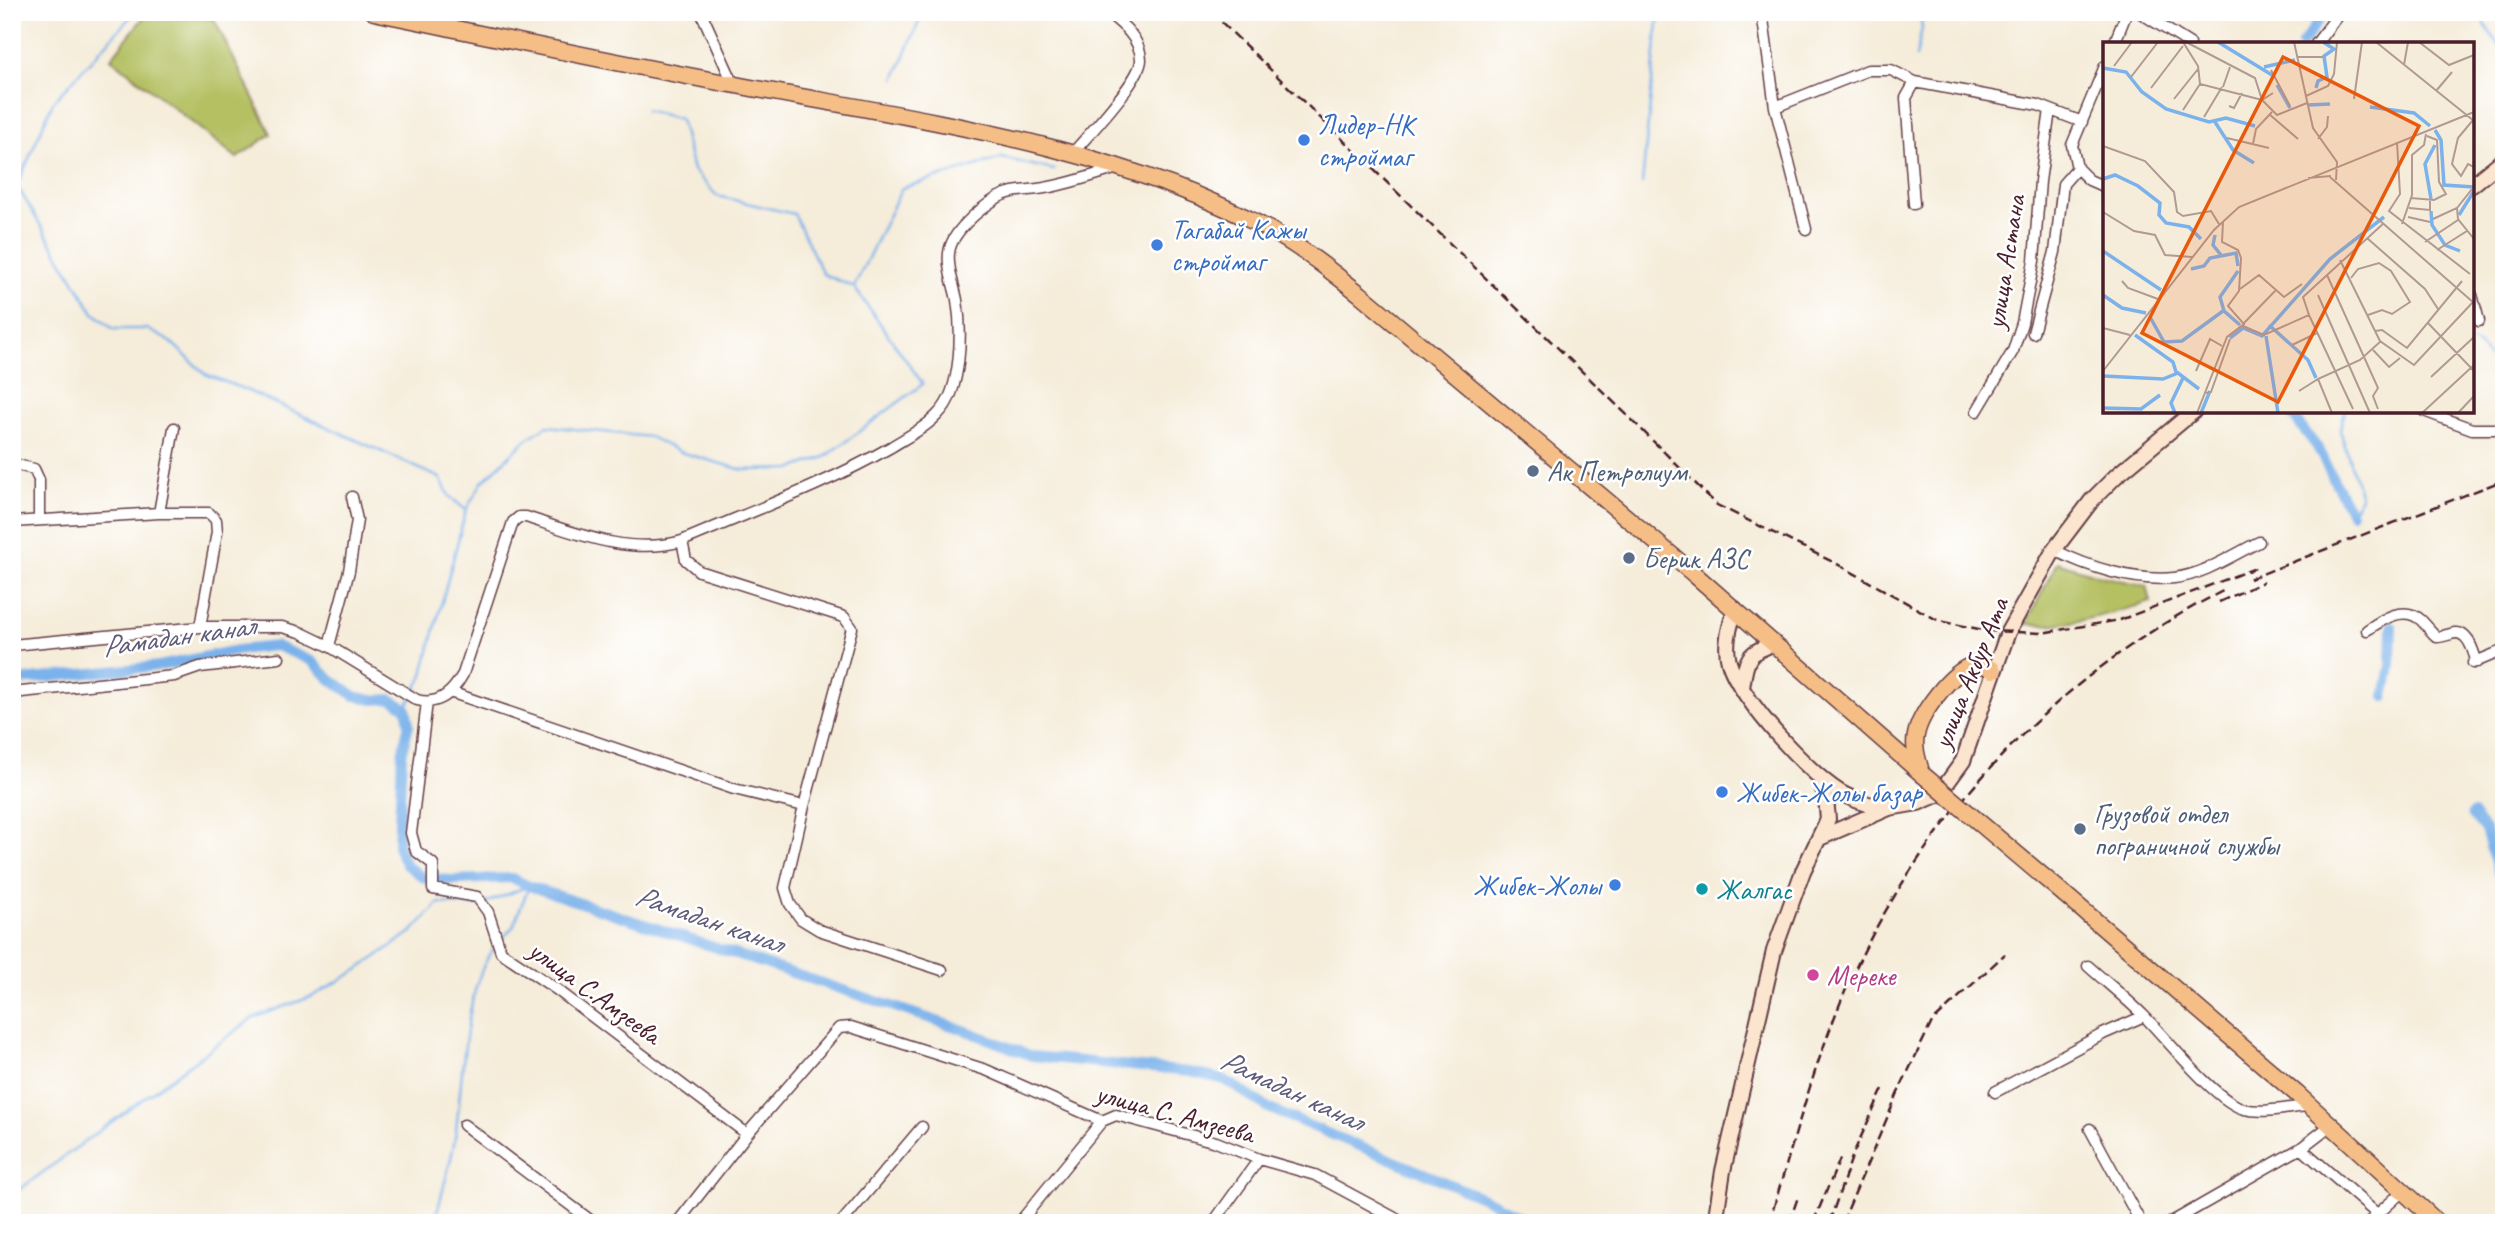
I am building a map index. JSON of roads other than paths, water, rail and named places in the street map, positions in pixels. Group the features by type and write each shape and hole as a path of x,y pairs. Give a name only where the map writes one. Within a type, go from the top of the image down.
{"highway":[{"path":"374,12 734,85 870,109 1072,153 1149,178 1228,209 1272,231 1316,260 1464,379 1735,609 2331,1125 2438,1223"},
{"path":"1922,773 1915,750 1917,730 1924,715 1954,677 1973,665 1983,664 1993,670"}],"main road":[{"path":"2474,183 2504,159"},
{"name":"улица Акбур Ата","path":"1889,808 1918,803 1939,794 1953,778 1963,761 2008,632 2054,550 2092,500 2116,476 2192,413"},
{"path":"1735,609 1727,640 1727,655 1742,688 1779,737 1820,779 1846,796 1873,806 1889,808"},
{"path":"1742,688 1748,658 1757,649 1774,644"},
{"path":"1716,1223 1723,1171 1774,951 1803,871 1822,837 1828,819 1820,779"},
{"path":"1822,837 1889,808"}],"street":[{"path":"701,12 734,85"},
{"path":"1072,153 1131,84 1141,62 1138,45 1123,25 1107,12"},
{"path":"1762,12 1775,107 1806,229"},
{"path":"2115,42 2127,12"},
{"path":"2139,12 2187,42"},
{"path":"2318,42 2340,12"},
{"path":"1775,107 1868,70 1891,70 1914,82 2038,105 2082,122"},
{"name":"улица Астана","path":"2033,332 2055,252 2063,184 2077,168 2072,145 2103,71"},
{"path":"1914,82 1906,98 1914,204"},
{"name":"улица Астана","path":"1977,411 2013,351 2022,323 2034,261 2040,181 2050,110"},
{"path":"12,645 200,627 282,627 300,632 329,646 417,700 427,702 444,698 456,687 463,674 490,598 509,531 519,517 614,543 663,546 682,541 861,464 906,438 940,413 954,383 960,333 949,263 953,240 964,226 998,198 1014,191 1062,184 1117,168"},
{"path":"2077,168 2089,180 2103,186"},
{"path":"2474,302 2479,321"},
{"path":"2429,413 2472,429 2504,429"},
{"path":"159,513 174,428"},
{"path":"12,464 34,470 39,480 39,520"},
{"path":"329,646 349,570 357,520 352,496"},
{"path":"12,522 159,513 209,513 216,520 217,532 200,627"},
{"path":"682,541 686,560 699,571 844,617 852,628 785,888 790,904 801,919 819,930 942,970"},
{"path":"2054,550 2077,562 2139,577 2175,578 2204,569 2259,542"},
{"path":"2367,630 2392,616 2411,613 2437,637 2457,633 2462,635 2467,639 2475,662 2504,650"},
{"path":"12,693 174,676 200,667 279,658"},
{"path":"450,692 734,789 804,806"},
{"name":"улица С.Амзеева","path":"427,702 411,833 416,851 433,864 433,888 477,897 488,912 501,952 556,989 747,1134"},
{"path":"2088,966 2144,1016 2228,1101 2244,1109 2281,1110 2309,1106"},
{"path":"1995,1092 2103,1034 2144,1016"},
{"name":"улица С. Амзеева","path":"747,1134 839,1028 851,1027 986,1070 1102,1121 1116,1115 1216,1142 1259,1159 1315,1175 1404,1223"},
{"path":"1019,1223 1102,1121"},
{"path":"464,1125 594,1223"},
{"path":"2170,1223 2301,1148 2331,1125"},
{"path":"841,1223 922,1127"},
{"path":"2091,1129 2141,1223"},
{"path":"677,1223 747,1134"},
{"path":"2301,1148 2377,1214"},
{"path":"1213,1223 1259,1159"},
{"path":"2368,1223 2403,1191"}],"waterway":[{"path":"135,12 53,102 17,186 93,312 113,329 147,329 171,342 205,374 440,478 450,497 466,510"},
{"path":"895,79 923,12"},
{"path":"1642,184 1659,12"},
{"path":"1916,57 1922,28 1920,12"},
{"path":"2303,42 2325,12"},
{"path":"2477,12 2504,54"},
{"path":"406,708 422,678 466,510 482,482 527,439 547,426 650,437 680,452 743,470 791,469 825,457 923,384 854,287 823,274 794,214 717,196 693,170 680,119 645,110"},
{"path":"854,287 902,188 1002,158 1054,170"},
{"path":"2474,343 2504,373"},
{"path":"2291,413 2317,447 2351,513"},
{"path":"2344,413 2340,430 2361,497 2351,513"},
{"path":"2385,697 2391,666 2392,626"},
{"name":"Рамадан канал","path":"12,681 159,666 237,650 276,646 312,661 330,679 355,696 372,700 391,699 406,708 409,724 402,754 398,848 406,865 424,878 512,878 529,886 964,1030 1032,1056 1190,1072 1225,1080 1270,1109 1486,1199 1533,1223"},
{"path":"2472,814 2485,830 2504,892"},
{"path":"500,941 513,927 529,886"},
{"path":"12,1195 253,1018 313,996 356,971 413,931 439,903 478,906 529,886"},
{"path":"434,1223 454,1144 470,1012 485,963 496,946"}],"railway":[{"path":"1211,12 1717,505 1841,566 1939,621 1989,631 2041,633 2120,620 2258,567"},
{"path":"2249,579 2504,480"},
{"path":"2219,602 2263,582"},
{"path":"1769,1223 1824,1045 1847,987 1878,924 1915,865 1956,808 2002,755 2053,706 2108,662 2166,623 2227,589"},
{"path":"1842,1223 1900,1088 1932,1022 2005,954"},
{"path":"1829,1223 1853,1154 1883,1089"},
{"path":"1813,1223 1842,1154"},
{"path":"1789,1223 1798,1197"}],"place":[{"name":"Лидер-НК строймаг","path":"1304,140"},
{"name":"Тагабай Кажы строймаг","path":"1157,245"},
{"name":"Ак Петролиум","path":"1533,471"},
{"name":"Берик АЗС","path":"1629,558"},
{"name":"Жибек-Жолы базар","path":"1722,792"},
{"name":"Грузовой отдел пограничной службы","path":"2080,829"},
{"name":"Жибек-Жолы","path":"1615,885"},
{"name":"Жалгас","path":"1702,889"},
{"name":"Мереке","path":"1813,975"}]}
